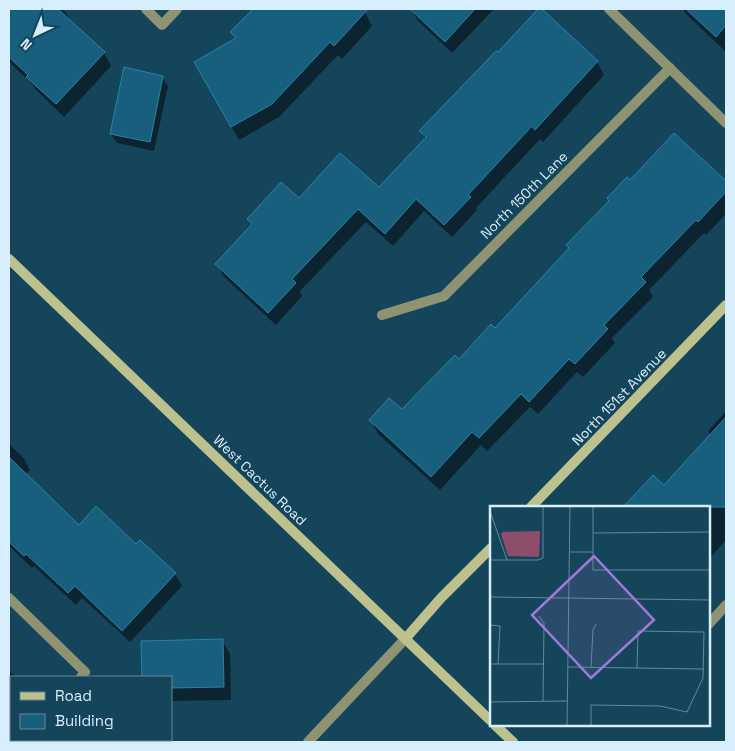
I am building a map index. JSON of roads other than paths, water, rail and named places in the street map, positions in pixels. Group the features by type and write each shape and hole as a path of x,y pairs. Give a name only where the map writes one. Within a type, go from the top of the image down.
{"main road":[{"name":"West Cactus Road","path":"9,259 490,720"},
{"name":"North 151st Avenue","path":"532,506 726,305"},
{"path":"406,638 441,598 490,549"},
{"path":"496,726 514,742"}],"street":[{"path":"146,9 162,25 178,9"},
{"path":"609,9 726,123"},
{"name":"North 150th Lane","path":"382,315 444,296 670,68"},
{"path":"9,598 83,675"},
{"path":"710,623 726,606"},
{"path":"308,742 406,638"}]}
